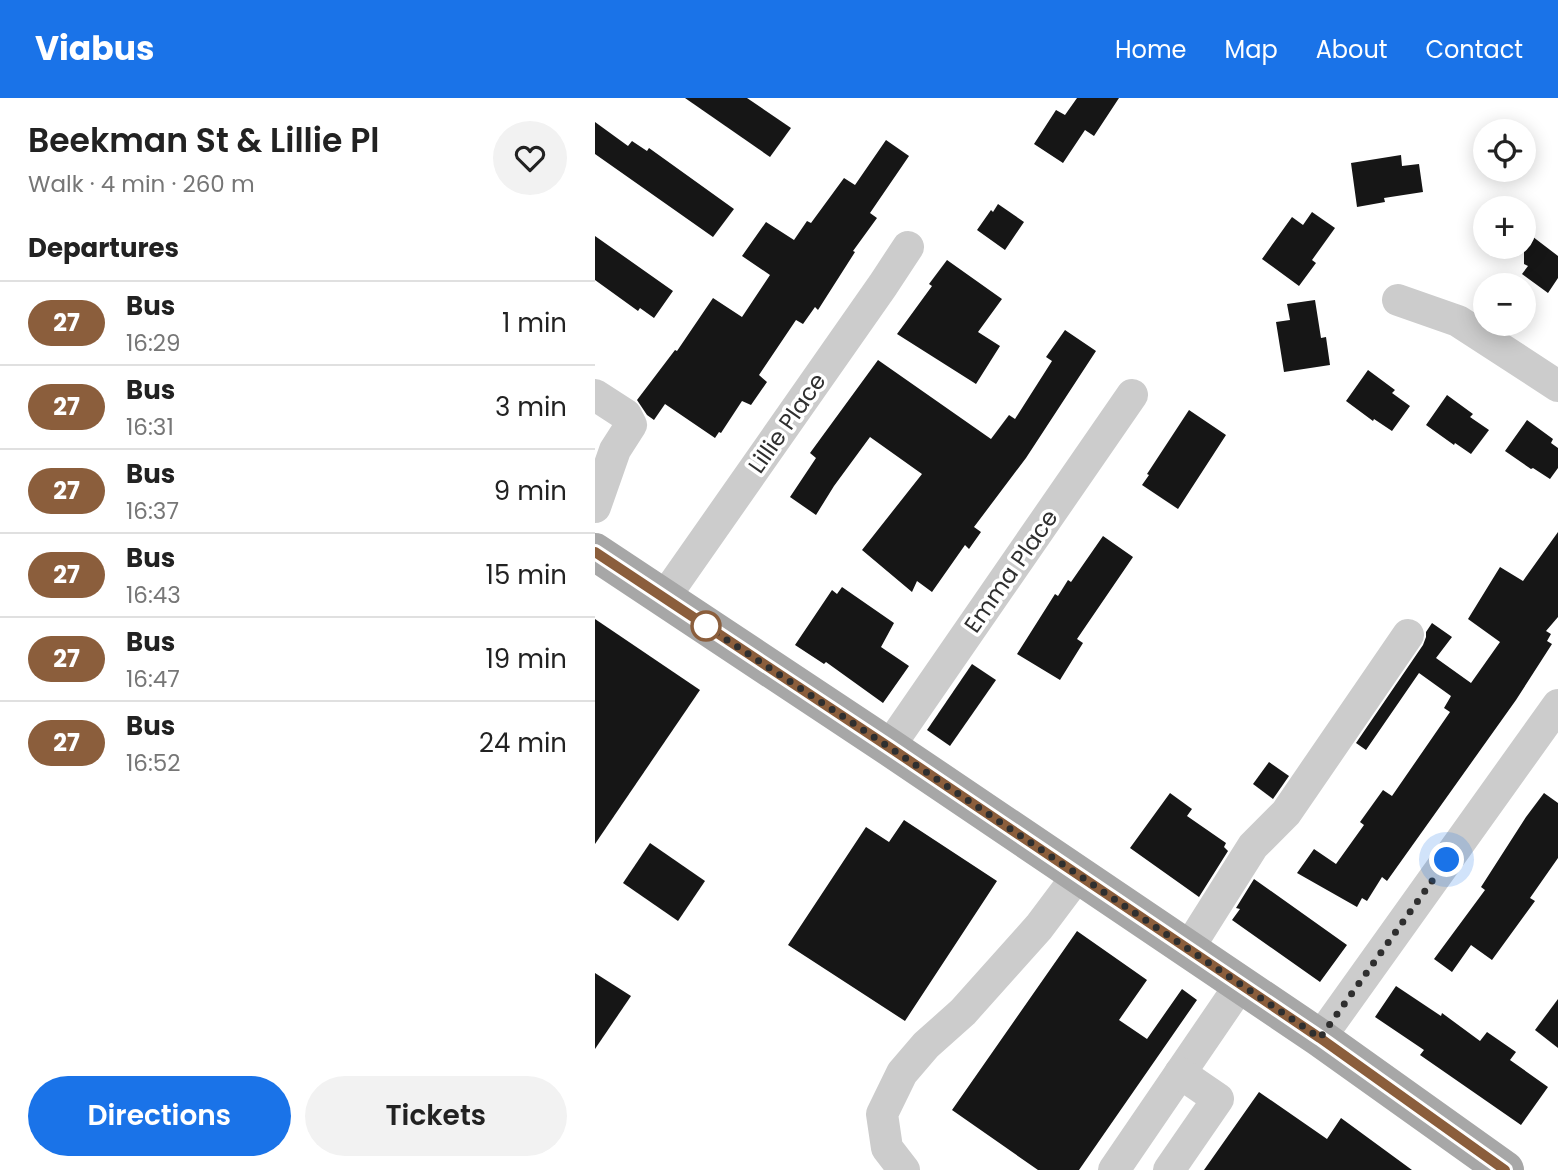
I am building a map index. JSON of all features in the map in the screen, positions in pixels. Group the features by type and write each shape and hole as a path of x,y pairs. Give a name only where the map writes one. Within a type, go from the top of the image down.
{"main road":[{"path":"595,552 1188,948 1505,1170"}],"street":[{"name":"Lillie Place","path":"664,598 908,247"},
{"path":"1398,300 1458,321 1558,386"},
{"path":"595,395 626,415 631,425 615,450 595,507"},
{"name":"Emma Place","path":"889,747 1132,395"},
{"path":"1188,948 1253,846 1286,813 1408,635"},
{"path":"1320,1038 1558,705"},
{"path":"905,1170 887,1148 882,1114 902,1073 926,1045 963,1012 1039,927 1078,874"},
{"path":"1114,1170 1241,984"},
{"path":"1169,1170 1218,1099 1180,1073"}],"building":[{"path":"685,98 747,98 791,128 770,157"},
{"path":"1077,98 1119,98 1094,136 1085,130 1063,163 1034,144 1056,110 1065,115"},
{"path":"595,122 628,146 632,141 647,151 649,148 734,209 713,237 595,154"},
{"path":"886,140 909,156 870,213 877,218 853,251 855,252 818,310 815,307 803,324 796,320 759,375 767,382 751,405 742,401 715,438 665,404 654,420 647,415 637,400 675,350 677,351 713,298 742,317 770,275 742,256 766,222 794,240 807,221 811,223 844,178 855,185"},
{"path":"1401,155 1402,166 1419,164 1423,192 1384,198 1385,202 1357,207 1351,163"},
{"path":"998,204 1024,222 1005,250 977,230"},
{"path":"1312,212 1335,228 1312,260 1316,263 1299,286 1262,259 1292,217 1303,225"},
{"path":"595,236 673,291 654,318 640,308 638,311 595,280"},
{"path":"1536,239 1558,256 1558,278 1548,293 1536,284 1536,273 1523,273 1528,266 1524,264 1524,259 1536,259"},
{"path":"947,260 1002,299 978,332 1000,346 976,384 897,334 932,286 929,284"},
{"path":"1315,300 1321,338 1326,337 1330,365 1284,372 1276,322 1290,320 1287,304"},
{"path":"1065,330 1096,351 1026,458 974,527 981,532 969,549 965,545 932,592 917,581 912,592 862,550 922,474 870,437 816,515 790,497 816,458 810,453 878,360 991,439 1009,415 1015,419 1052,361 1046,357"},
{"path":"1368,370 1395,390 1392,393 1410,406 1392,431 1346,401"},
{"path":"1447,395 1473,414 1470,417 1489,430 1471,454 1426,425"},
{"path":"1189,410 1226,435 1178,509 1142,485"},
{"path":"1527,420 1553,439 1551,443 1558,448 1558,468 1550,479 1505,451"},
{"path":"1558,532 1558,617 1546,631 1551,634 1547,641 1552,644 1516,700 1387,881 1382,877 1367,901 1362,898 1357,907 1297,873 1314,849 1336,864 1364,825 1360,822 1383,790 1392,796 1450,712 1444,708 1451,696 1419,673 1366,750 1356,743 1423,645 1426,632 1432,623 1452,637 1436,658 1471,683 1500,642 1468,619 1500,567 1523,581"},
{"path":"1103,536 1133,557 1077,639 1083,643 1060,680 1017,654 1055,594 1058,596 1068,580 1071,582"},
{"path":"842,587 894,623 881,647 909,666 883,703 826,662 824,664 795,645 832,590 837,594"},
{"path":"595,619 700,690 595,844"},
{"path":"972,664 996,680 950,746 927,730"},
{"path":"1269,762 1289,776 1273,799 1253,784"},
{"path":"1170,793 1192,809 1187,816 1226,843 1224,847 1228,851 1199,897 1130,848"},
{"path":"1544,793 1558,803 1558,858 1530,898 1535,901 1492,960 1471,945 1452,972 1434,959 1485,890 1481,887"},
{"path":"904,820 997,881 905,1021 788,945 866,827 889,842"},
{"path":"650,843 705,881 678,921 623,883"},
{"path":"1254,879 1347,945 1320,982 1232,920 1240,909 1236,908"},
{"path":"1077,931 1147,980 1119,1020 1147,1039 1182,989 1197,1000 1079,1170 1038,1170 952,1110"},
{"path":"595,973 631,996 595,1049"},
{"path":"1396,986 1441,1016 1442,1013 1480,1041 1487,1032 1516,1052 1510,1060 1548,1087 1521,1125 1420,1055 1424,1050 1375,1017"},
{"path":"1558,999 1558,1048 1535,1030"},
{"path":"1259,1092 1327,1139 1341,1118 1412,1170 1204,1170"}],"bus line":[{"name":"27","path":"595,552 1320,1038 1505,1170"}],"route":[{"path":"706,626 1320,1038 1447,860"}]}
